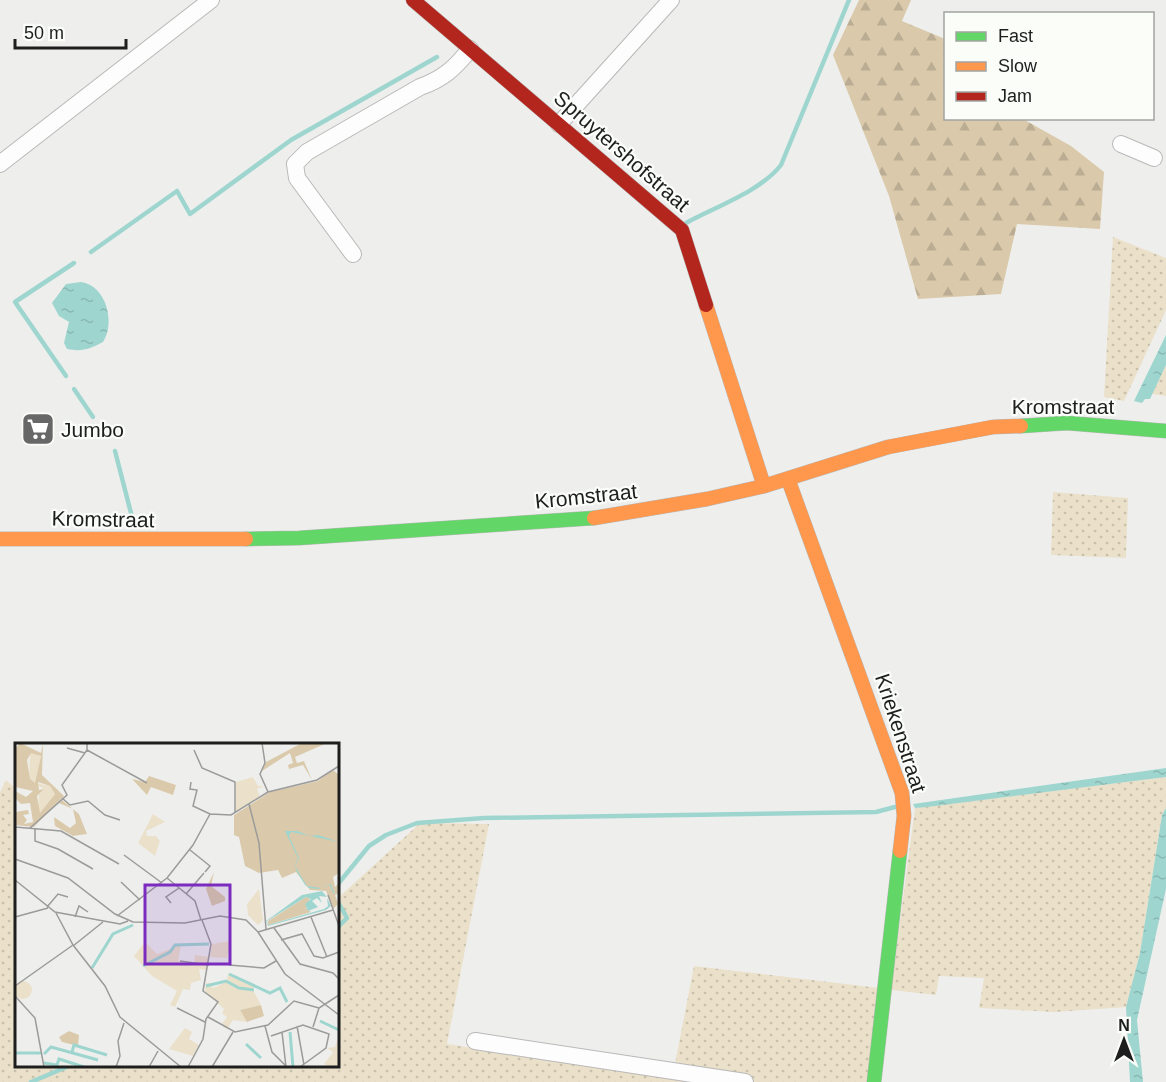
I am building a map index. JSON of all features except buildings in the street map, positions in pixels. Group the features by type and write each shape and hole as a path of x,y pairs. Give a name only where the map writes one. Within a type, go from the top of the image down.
{"street":[{"path":"0,164 211,0"},
{"name":"Spruytershofstraat","path":"413,0 682,230 764,486"},
{"path":"559,124 671,0"},
{"path":"353,254 297,178 295,164 307,152 389,104 420,87 439,81 454,69 470,49"},
{"path":"1121,144 1154,158"},
{"name":"Kromstraat","path":"0,539 145,541 299,538 551,522 666,507 764,486 888,447 993,427 1067,423 1166,431"},
{"name":"Kriekenstraat","path":"788,479 902,793 904,816 874,1082"},
{"path":"475,1041 745,1082"}],"shaded area":[{"path":"1113,237 1166,258 1166,310 1124,401 1104,397"},
{"path":"1166,365 1166,396 1152,394"},
{"path":"1053,492 1128,498 1126,558 1051,555"},
{"path":"1166,777 1166,808 1162,815 1140,953 1126,1007 1055,1012 979,1008 984,978 939,976 936,995 891,990 915,808"},
{"path":"6,780 15,788 15,1067 339,1067 339,897 420,823 489,824 447,1044 672,1079 694,966 879,988 868,1082 0,1082 0,792"}],"green space":[{"path":"859,0 911,0 902,21 944,39 944,120 1025,120 1071,146 1104,172 1100,229 1017,224 1001,294 918,299 889,196 833,55"}],"water":[{"path":"81,282 97,290 102,297 109,325 103,342 82,350 67,349 64,343 69,322 59,316 52,303 66,284"},
{"path":"1166,335 1166,365 1150,399 1145,399 1142,403 1134,401"},
{"path":"1166,768 1166,777 927,807 915,808 913,804"},
{"path":"1166,808 1166,889 1137,1020 1143,1082 1130,1082 1126,1007 1140,953 1162,815"}],"waterway":[{"path":"686,223 750,191 781,165 849,0"},
{"path":"91,252 177,191 190,214 291,140 437,57"},
{"path":"66,376 15,302 74,263"},
{"path":"74,389 93,417"},
{"path":"115,451 132,517"},
{"path":"339,883 369,846 386,835 417,823 484,818 876,812 895,807"},
{"path":"339,904 347,918 339,926"},
{"path":"31,1082 67,1067"}],"traffic: fast":[{"path":"1021,426 1067,423 1166,431"},
{"path":"246,539 299,538 594,518"},
{"path":"874,1082 900,851"}],"traffic: slow":[{"path":"706,305 764,486"},
{"path":"594,518 707,499 764,486 888,447 993,427 1021,426"},
{"path":"788,479 902,793 904,816 900,851"},
{"path":"0,539 246,539"}],"traffic: jam":[{"path":"413,0 682,230 706,305"}],"place":[{"name":"Jumbo","path":"38,429"}]}
